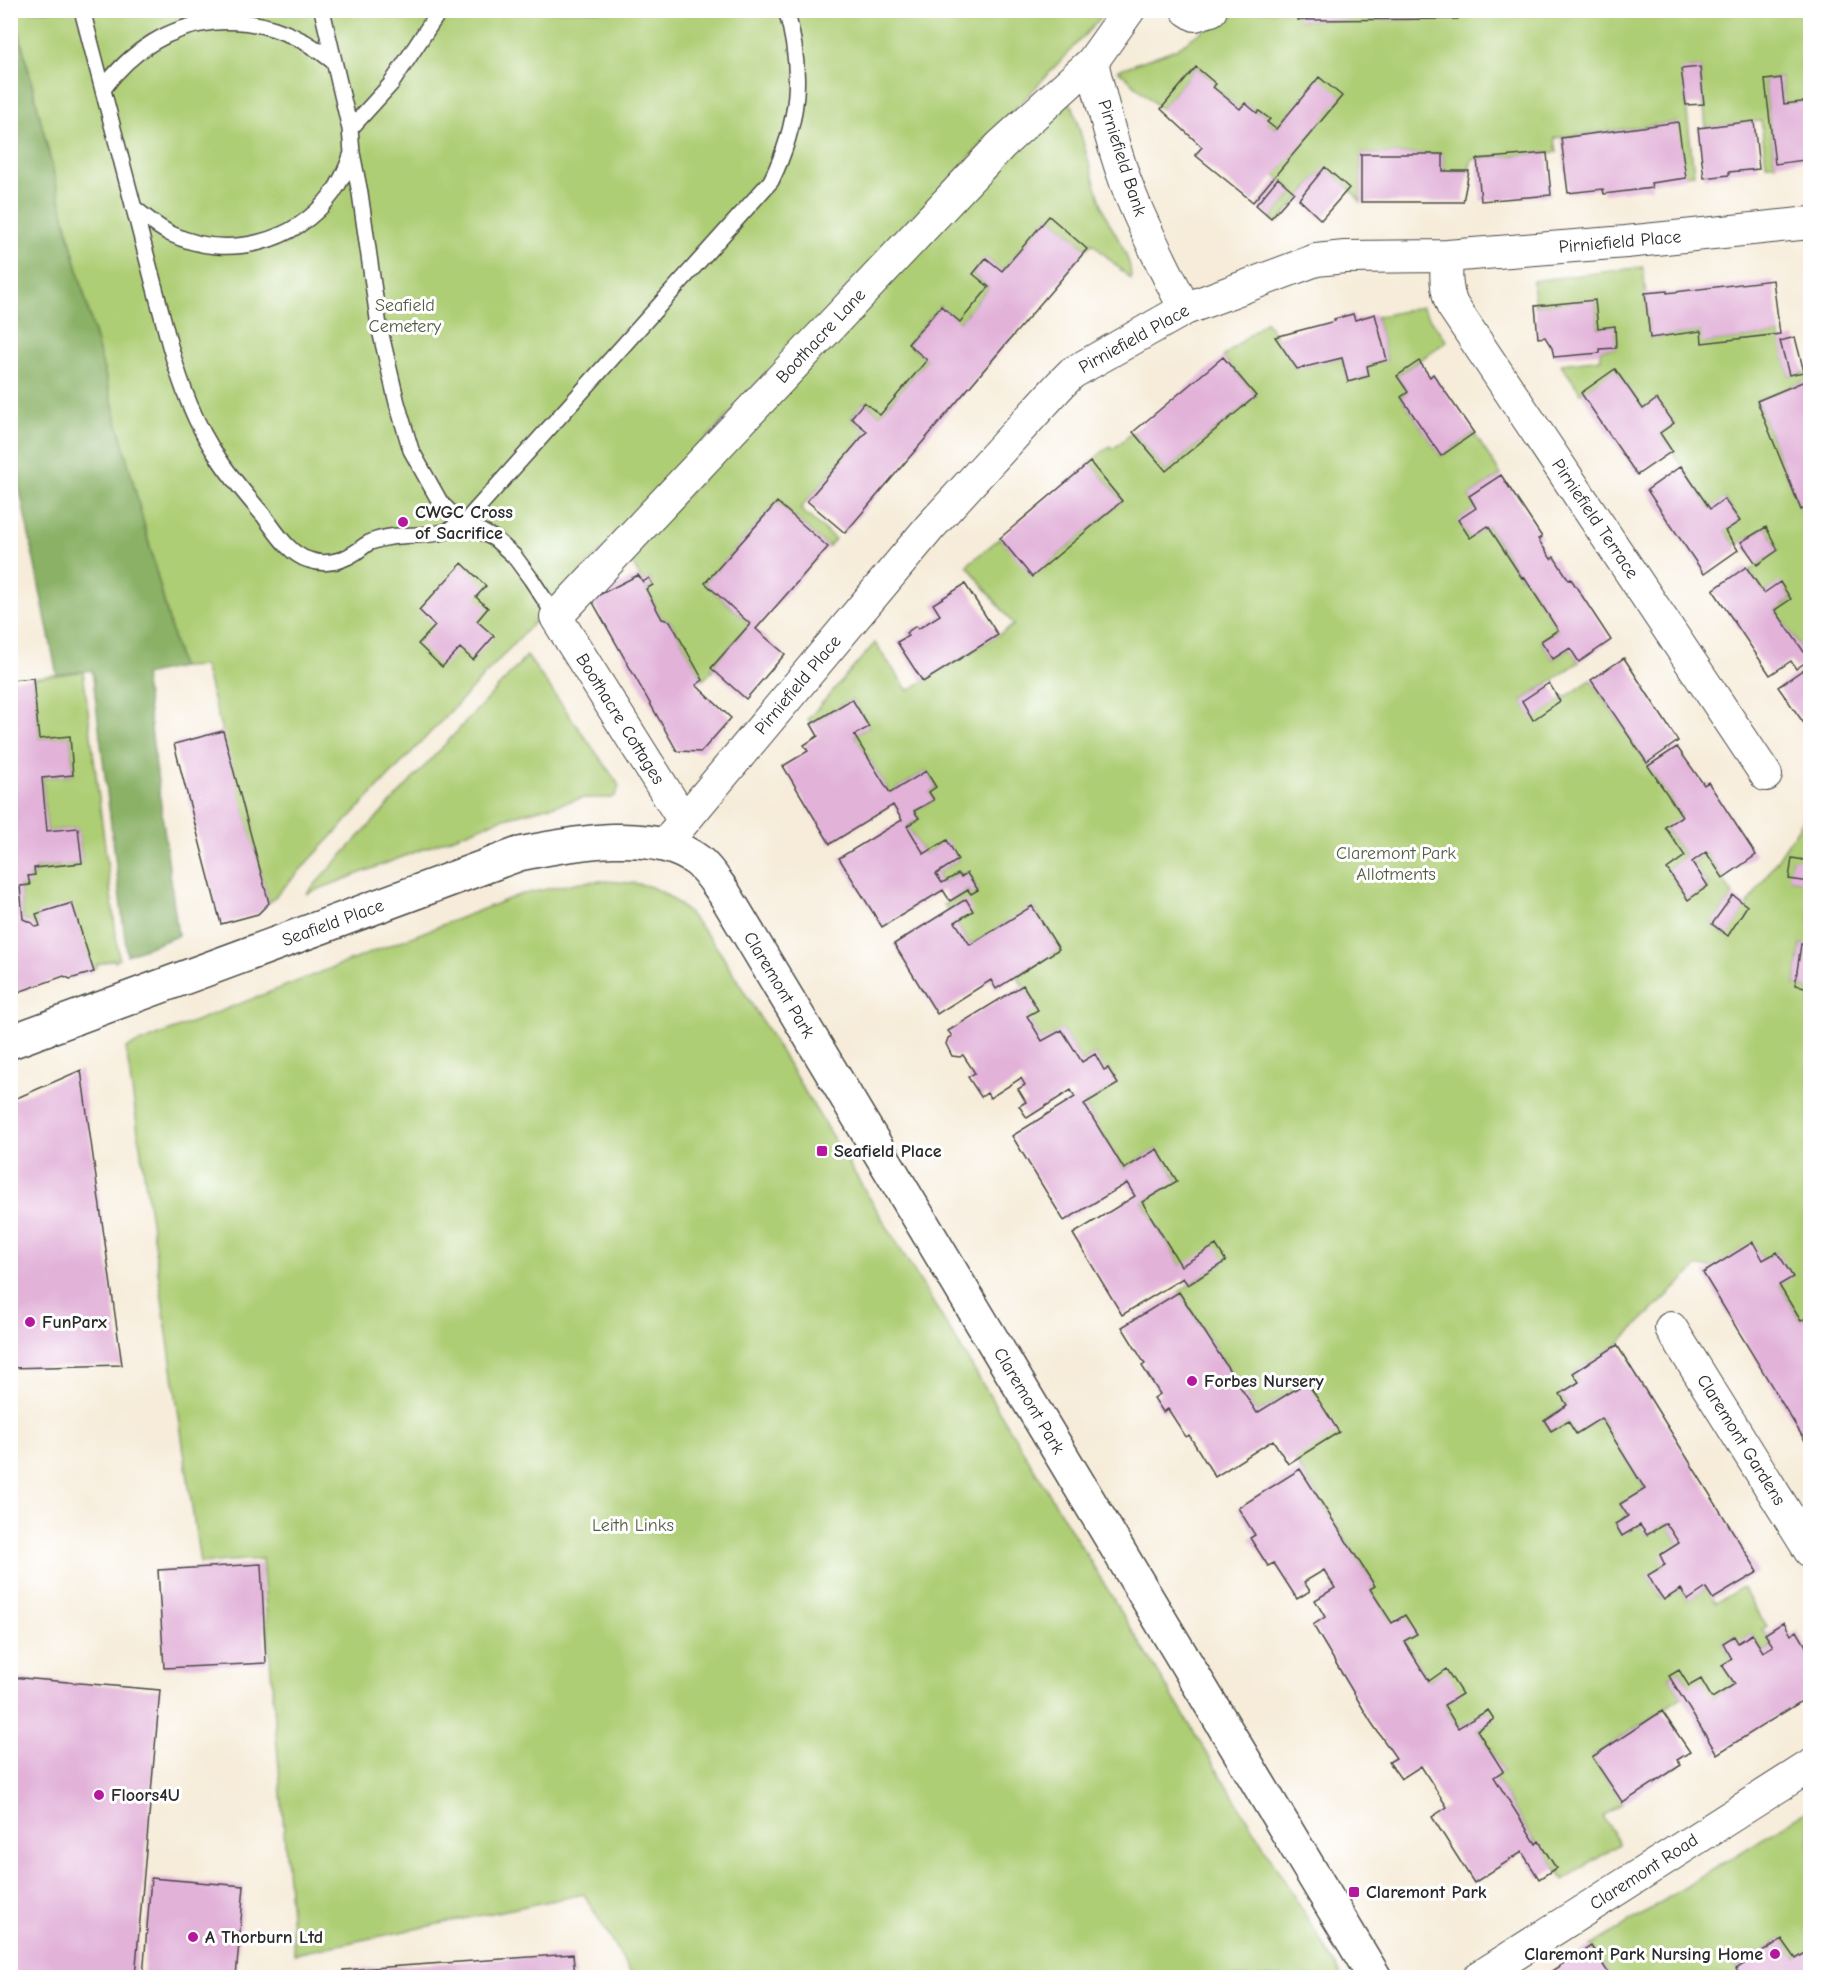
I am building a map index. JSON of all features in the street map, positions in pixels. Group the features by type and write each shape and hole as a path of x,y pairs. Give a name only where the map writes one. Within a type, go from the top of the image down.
{"street":[{"path":"1092,62 1129,10"},
{"path":"1186,10 1195,15 1211,10"},
{"name":"Pirniefield Bank","path":"1092,62 1111,134 1131,194 1157,255 1185,309"},
{"name":"Boothacre Lane","path":"556,617 1000,145 1092,62"},
{"name":"Pirniefield Place","path":"674,833 930,526 1061,384 1072,373 1185,309 1316,260 1346,257 1447,256 1810,224"},
{"name":"Pirniefield Terrace","path":"1447,256 1446,292 1452,305 1766,775"},
{"name":"Boothacre Cottages","path":"556,617 674,833"},
{"name":"Seafield Place","path":"10,1042 519,854 603,841 632,841 674,833"},
{"name":"Claremont Park","path":"674,833 678,850 698,861 724,893 1375,1977"},
{"name":"Claremont Gardens","path":"1671,1328 1810,1551"},
{"name":"Claremont Road","path":"1478,1977 1810,1766"}],"lane":[{"path":"82,10 179,378 191,407 218,457 247,497 294,553 306,560 322,563 346,558 375,540 411,534 437,534 464,523 771,181 788,141 796,104 794,42 786,10"},
{"path":"322,10 350,129 379,326 411,450 440,502 464,523 495,539 514,556 556,617"},
{"path":"350,129 391,84 440,10"},
{"path":"103,89 127,60 158,38 174,29 212,20 250,20 277,27 304,38 334,62"},
{"path":"133,207 151,222 191,242 213,246 258,243 279,236 318,211 344,175 352,153"}],"green space":[{"path":"1458,10 1810,11 1810,101 1784,104 1781,78 1765,80 1775,164 1766,164 1761,121 1706,127 1700,67 1682,69 1694,174 1685,175 1677,122 1555,138 1557,152 1472,159 1469,171 1443,171 1443,154 1361,154 1361,202 1349,188 1325,168 1277,223 1271,218 1294,192 1275,175 1341,96 1319,78 1276,129 1267,122 1269,119 1245,103 1240,109 1213,87 1216,84 1196,67 1161,109 1118,70 1176,49 1217,21 1226,11 1298,11 1299,20 1458,19"},
{"path":"10,11 14,11 69,236 181,667 144,675 178,936 127,955 92,670 57,675 11,446"},
{"name":"Seafield Cemetery","path":"14,11 1107,11 269,903 204,666 181,667 69,236"},
{"path":"1068,101 1073,107 1104,211 1128,260 1131,279 1092,243 1087,249 1049,216 1002,271 986,258 973,274 989,287 960,322 940,306 908,344 927,360 880,415 864,402 851,418 867,431 800,509 835,539 828,547 777,502 705,583 750,624 703,680 670,621 662,619 646,589 653,585 649,578 643,582 629,557 972,191"},
{"path":"1643,267 1650,338 1701,331 1703,343 1779,334 1789,375 1804,372 1807,380 1757,401 1810,530 1810,648 1804,652 1775,610 1791,599 1780,583 1764,593 1749,571 1778,550 1766,527 1735,546 1725,531 1740,521 1725,499 1710,509 1660,433 1674,423 1657,400 1643,409 1615,370 1581,393 1561,364 1601,359 1600,349 1616,348 1614,327 1598,328 1595,301 1535,306 1533,281"},
{"name":"Claremont Park Allotments","path":"1421,307 1447,341 1397,376 1408,392 1401,397 1441,456 1474,433 1501,475 1469,496 1476,508 1459,520 1470,538 1488,526 1558,630 1541,641 1553,659 1570,648 1579,662 1522,701 1533,719 1591,680 1682,816 1665,828 1685,856 1667,869 1688,900 1708,886 1692,862 1706,852 1733,895 1712,924 1727,936 1810,810 1810,831 1805,839 1810,843 1810,861 1792,859 1790,879 1810,882 1810,945 1801,944 1795,985 1810,988 1810,1315 1801,1321 1779,1285 1792,1277 1777,1252 1763,1260 1753,1243 1713,1267 1697,1267 1617,1345 1573,1373 1579,1382 1560,1394 1567,1405 1544,1420 1551,1431 1568,1421 1576,1434 1601,1418 1645,1489 1620,1504 1628,1516 1615,1524 1622,1535 1640,1525 1647,1535 1666,1523 1679,1543 1665,1565 1648,1576 1663,1600 1681,1589 1688,1600 1706,1588 1716,1603 1742,1587 1766,1626 1762,1629 1773,1646 1763,1652 1752,1634 1738,1643 1734,1636 1723,1643 1732,1659 1722,1665 1735,1684 1712,1698 1689,1686 1679,1670 1669,1676 1682,1697 1592,1757 1623,1803 1603,1816 1620,1844 1563,1880 1539,1842 1536,1844 1494,1777 1503,1771 1477,1730 1493,1720 1488,1710 1458,1728 1444,1705 1461,1694 1446,1670 1429,1681 1404,1641 1416,1634 1392,1623 1370,1589 1374,1585 1295,1460 1307,1382 1257,1413 1179,1292 1225,1261 1181,1266 1142,1202 1177,1180 1157,1149 1124,1169 1084,1104 1117,1084 1109,1068 1104,1070 1095,1054 1082,1062 1062,1030 1042,1041 1027,1016 1037,1009 1017,976 1059,949 1033,906 970,945 955,922 966,900 948,910 944,905 968,890 971,894 978,890 967,873 961,877 958,874 942,883 936,874 958,860 947,841 924,854 907,826 919,818 914,811 934,800 929,792 936,787 926,771 890,793 854,735 869,727 852,699 811,724 808,719 875,643 908,691 1014,625 967,565 1000,538 1033,576 1122,501 1090,462 1110,446 1113,449 1133,432 1166,471 1256,396 1223,357 1266,321 1297,369 1342,358 1348,382 1369,377 1367,366 1387,360 1376,317"},
{"path":"527,656 617,782 619,787 615,796 583,798 501,819 306,894"},
{"path":"83,671 119,959 115,962 114,959 96,965 97,967 93,969 36,914 40,926 36,927 23,919 20,886 29,885 28,876 35,875 34,868 82,863 78,828 47,831 42,778 73,775 70,737 39,739 33,678"},
{"name":"Leith Links","path":"580,882 640,884 662,892 690,915 720,952 1343,1977 633,1977 584,1894 294,1954 262,1559 200,1563 126,1048 519,895"},
{"path":"1810,1809 1810,1950 1796,1959 1782,1939 1736,1968 1741,1977 1611,1977 1591,1946"}],"building":[{"path":"1298,10 1458,10 1458,19 1298,20"},
{"path":"1196,67 1216,84 1213,87 1240,109 1245,103 1257,113 1259,111 1270,119 1267,122 1276,129 1319,77 1342,96 1253,202 1195,155 1202,147 1161,109"},
{"path":"1700,67 1704,104 1686,105 1681,69"},
{"path":"1781,78 1784,104 1810,101 1810,164 1804,164 1804,160 1775,164 1765,80"},
{"path":"1754,121 1759,169 1729,172 1729,175 1704,178 1698,128"},
{"path":"1678,122 1686,178 1651,183 1652,188 1604,194 1603,189 1568,193 1561,138"},
{"path":"1547,153 1551,195 1481,201 1477,159"},
{"path":"1361,154 1443,154 1443,171 1469,171 1463,202 1361,202"},
{"path":"1325,167 1349,188 1321,220 1299,199"},
{"path":"1278,178 1294,192 1271,218 1256,205"},
{"path":"1049,216 1087,249 845,533 807,501 867,431 851,418 864,402 880,415 927,360 908,344 941,306 960,322 989,287 973,274 986,258 1002,271"},
{"path":"1773,280 1780,334 1702,343 1701,331 1650,338 1645,293 1667,291 1667,293"},
{"path":"1595,300 1598,328 1615,326 1616,348 1600,349 1600,353 1554,357 1552,348 1545,337 1538,338 1535,306"},
{"path":"1353,314 1355,320 1375,314 1387,360 1367,366 1369,376 1348,382 1342,358 1297,369 1275,337 1335,321 1334,319"},
{"path":"1795,337 1804,372 1789,375 1780,341"},
{"path":"1223,357 1256,396 1166,471 1133,432"},
{"path":"1419,361 1430,377 1433,374 1474,433 1441,456 1401,397 1408,392 1397,376"},
{"path":"1615,369 1643,409 1657,399 1674,423 1660,433 1672,451 1637,475 1581,393"},
{"path":"1807,380 1810,389 1810,506 1801,510 1757,401"},
{"path":"1090,462 1122,501 1032,577 1000,538"},
{"path":"1681,466 1710,509 1724,499 1740,521 1725,531 1738,550 1704,574 1647,490"},
{"path":"1501,475 1542,537 1538,539 1551,559 1554,557 1569,580 1571,579 1611,640 1579,662 1570,648 1553,659 1541,641 1558,630 1488,526 1470,538 1458,520 1476,508 1469,496"},
{"path":"777,502 828,547 756,629 785,654 746,699 711,668 750,624 705,583"},
{"path":"1766,527 1778,550 1757,565 1741,542"},
{"path":"462,563 486,586 476,597 488,608 477,621 494,636 473,660 460,648 442,667 418,644 435,626 419,610"},
{"path":"1746,567 1764,593 1780,582 1791,599 1775,610 1804,652 1810,648 1810,659 1796,669 1791,661 1770,675 1713,590"},
{"path":"638,575 643,582 649,578 653,585 646,589 662,619 670,621 703,680 696,685 731,718 701,752 677,751 591,599"},
{"path":"965,584 998,635 923,682 897,642 908,636 906,633 916,626 918,629 940,615 933,604"},
{"path":"1624,658 1678,741 1647,763 1591,680"},
{"path":"1810,665 1810,727 1808,729 1778,687"},
{"path":"33,678 39,739 70,736 73,775 42,778 47,831 78,828 82,863 34,868 35,875 28,876 30,885 20,886 23,919 36,927 40,926 36,914 72,903 94,972 70,979 64,976 10,995 10,680"},
{"path":"1549,683 1560,701 1533,720 1522,701"},
{"path":"852,699 869,727 854,735 890,793 926,771 936,787 929,792 934,800 914,811 919,818 907,826 924,854 947,840 958,860 936,874 942,883 958,874 961,877 967,873 978,890 971,894 968,890 950,901 943,890 882,927 839,858 902,820 893,805 830,844 783,766 808,751 804,745 818,736 811,724"},
{"path":"223,731 269,903 258,914 221,924 174,744"},
{"path":"1677,747 1704,785 1708,782 1756,855 1723,878 1706,852 1692,862 1708,886 1688,900 1667,869 1685,856 1665,827 1682,816 1648,766"},
{"path":"1792,858 1810,861 1810,882 1789,879"},
{"path":"1733,895 1747,906 1728,936 1712,924"},
{"path":"966,899 973,911 955,922 970,945 1032,906 1059,949 996,989 991,980 937,1014 894,944"},
{"path":"1801,944 1810,945 1810,988 1795,985"},
{"path":"1023,985 1038,1010 1027,1016 1042,1041 1062,1030 1082,1062 1095,1054 1104,1070 1108,1068 1118,1084 1084,1104 1124,1169 1157,1149 1177,1181 1142,1202 1181,1266 1216,1245 1226,1261 1188,1285 1183,1278 1122,1315 1073,1234 1135,1196 1127,1183 1064,1221 1012,1136 1075,1097 1071,1090 1027,1118 1019,1106 1026,1102 1018,1089 1025,1085 1021,1078 990,1098 987,1093 981,1097 968,1077 975,1073 963,1055 952,1056 946,1044 948,1038 952,1036 948,1031"},
{"path":"81,1070 122,1365 10,1368 10,1101"},
{"path":"1753,1242 1763,1260 1777,1252 1793,1277 1779,1285 1801,1321 1810,1315 1810,1449 1703,1273"},
{"path":"1179,1292 1257,1413 1307,1382 1339,1432 1288,1464 1273,1440 1215,1477 1189,1435 1186,1437 1168,1409 1163,1412 1154,1398 1160,1394 1142,1366 1145,1364 1122,1327"},
{"path":"1617,1345 1758,1572 1713,1599 1706,1588 1688,1600 1681,1589 1664,1600 1656,1589 1648,1575 1665,1565 1660,1555 1679,1543 1666,1523 1647,1535 1640,1525 1622,1536 1615,1524 1628,1516 1620,1504 1645,1489 1601,1418 1576,1434 1568,1421 1551,1431 1544,1420 1567,1405 1560,1394 1579,1382 1573,1373"},
{"path":"1300,1469 1375,1586 1370,1589 1392,1623 1405,1615 1417,1634 1404,1641 1429,1681 1446,1669 1462,1694 1444,1705 1458,1728 1488,1710 1494,1719 1477,1730 1503,1771 1494,1777 1536,1844 1539,1841 1556,1868 1539,1879 1522,1852 1474,1883 1432,1817 1447,1807 1421,1766 1401,1779 1389,1762 1396,1758 1371,1722 1313,1625 1325,1617 1315,1600 1335,1588 1324,1570 1304,1582 1310,1591 1297,1599 1274,1563 1268,1566 1250,1538 1255,1535 1238,1508"},
{"path":"261,1564 266,1663 164,1668 158,1570"},
{"path":"1784,1622 1791,1635 1797,1631 1810,1653 1810,1696 1717,1754 1669,1676 1679,1670 1689,1686 1701,1679 1712,1698 1735,1684 1722,1665 1732,1659 1723,1643 1734,1636 1738,1643 1752,1634 1763,1652 1773,1646 1765,1634"},
{"path":"10,1677 160,1690 135,1977 10,1977"},
{"path":"1662,1711 1690,1752 1677,1760 1681,1765 1623,1803 1592,1757"},
{"path":"151,1878 244,1886 236,1977 143,1977"},
{"name":"Claremont Park Nursing Home","path":"1782,1939 1796,1959 1810,1950 1810,1977 1741,1977 1736,1969"},
{"name":"Claremont Park Nursing Home","path":"1591,1946 1611,1977 1542,1977"},
{"path":"573,1954 575,1977 344,1977 343,1970"}],"place":[{"name":"CWGC Cross of Sacrifice","path":"403,522"},
{"name":"Seafield Place","path":"822,1151"},
{"name":"FunParx","path":"30,1322"},
{"name":"Forbes Nursery","path":"1192,1381"},
{"name":"Floors4U","path":"99,1795"},
{"name":"Claremont Park","path":"1354,1892"},
{"name":"A Thorburn Ltd","path":"193,1937"},
{"name":"Claremont Park Nursing Home","path":"1775,1954"}]}
